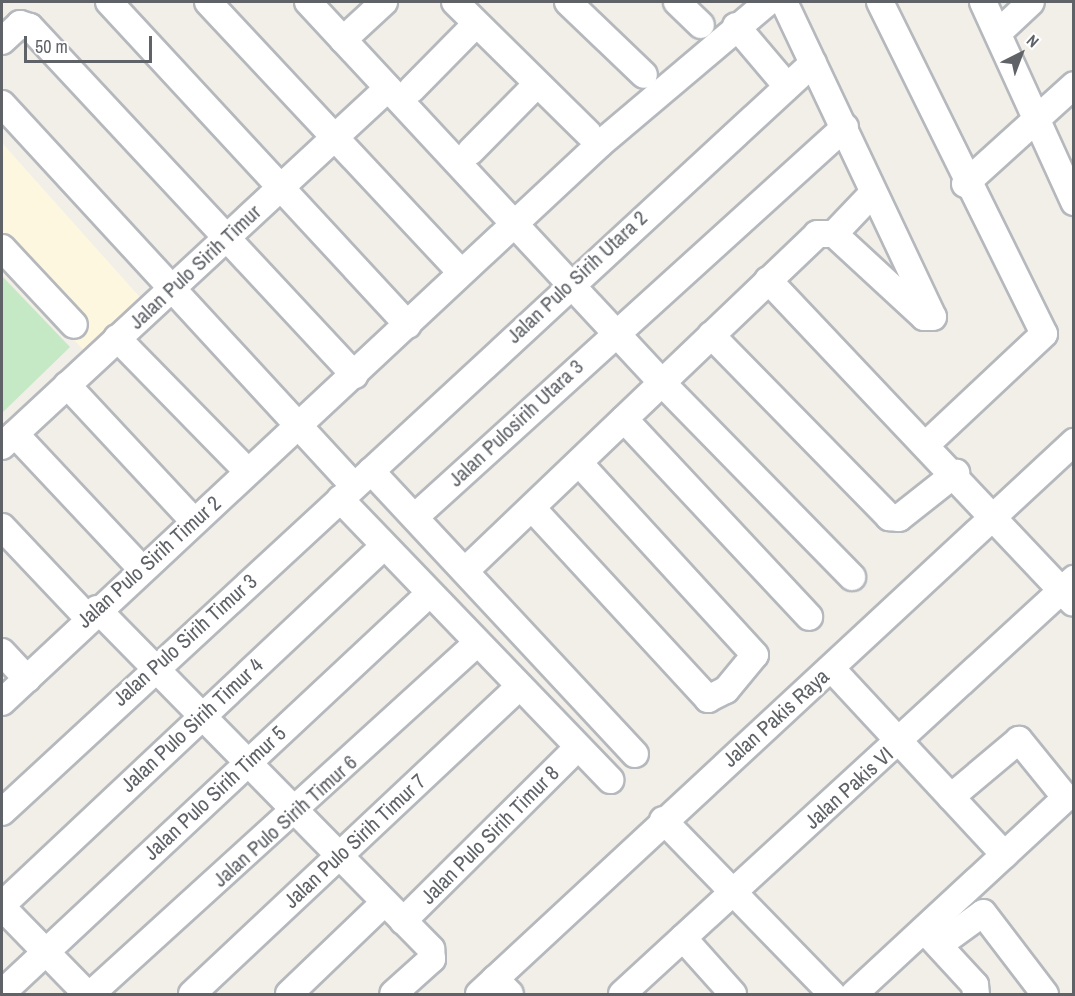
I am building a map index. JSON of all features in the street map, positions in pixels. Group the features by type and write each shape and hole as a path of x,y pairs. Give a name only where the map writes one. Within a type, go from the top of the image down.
{"street":[{"path":"109,2 279,189 408,325"},
{"path":"208,2 461,272"},
{"path":"308,2 343,40 400,88 514,223 616,330 662,383 852,577"},
{"path":"343,40 384,2"},
{"path":"455,2 536,85 588,133"},
{"path":"568,2 644,75"},
{"path":"677,2 700,25"},
{"name":"Jalan Pulo Sirih Timur 2","path":"2,702 92,613 355,375 514,223 736,27 768,2"},
{"path":"466,570 817,234 834,234 924,317 933,317 872,194 844,127 784,2"},
{"path":"880,2 966,184 1044,338 928,443"},
{"path":"983,2 1074,202"},
{"path":"998,33 1031,2"},
{"path":"2,41 20,24 30,27 355,375"},
{"name":"Jalan Pulo Sirih Timur","path":"8,440 334,137 400,88 476,24"},
{"path":"736,27 786,85"},
{"name":"Jalan Pulo Sirih Utara 2","path":"355,485 570,283 786,85 813,63"},
{"path":"471,151 536,85"},
{"path":"966,184 1074,85"},
{"path":"2,104 174,286 355,485 384,546 518,688 610,780"},
{"name":"Jalan Pulosirih Utara 3","path":"416,516 616,330 844,127"},
{"path":"834,234 872,194"},
{"path":"2,248 74,325"},
{"path":"768,280 928,443 996,517 1070,590"},
{"path":"711,335 889,517 899,518 956,473"},
{"path":"117,338 248,472"},
{"path":"67,385 194,521"},
{"path":"624,419 809,617"},
{"path":"8,440 141,568"},
{"name":"Jalan Pakis Raya","path":"495,989 663,820 996,517 1074,442"},
{"path":"532,508 709,700 726,690 755,655 579,464"},
{"path":"355,485 416,516 635,754"},
{"name":"Jalan Pulo Sirih Timur 3","path":"2,812 355,485"},
{"path":"2,527 92,613 156,667 249,761 295,813 404,921 433,956 393,994"},
{"name":"Jalan Pulo Sirih Timur 4","path":"2,906 201,714 384,546"},
{"name":"Jalan Pakis VI","path":"624,994 735,890 1070,590"},
{"name":"Jalan Pulo Sirih Timur 5","path":"2,993 429,594"},
{"name":"Jalan Pulo Sirih Timur 6","path":"89,994 295,813 476,644"},
{"path":"2,652 27,679"},
{"path":"831,668 1005,855"},
{"name":"Jalan Pulo Sirih Timur 7","path":"192,994 518,688"},
{"path":"854,994 931,937 1005,855 1066,798 1025,742 1015,742 951,797"},
{"name":"Jalan Pulo Sirih Timur 8","path":"404,921 577,748"},
{"path":"663,820 735,890 832,994"},
{"path":"289,994 384,903"},
{"path":"2,906 89,994"},
{"path":"931,937 983,913 1046,994"},
{"path":"931,937 976,986 976,994"},
{"path":"683,938 733,994"}],"shaded area":[{"path":"2,143 145,303 89,356 2,262"}],"green space":[{"path":"2,276 70,347 2,413"}]}
